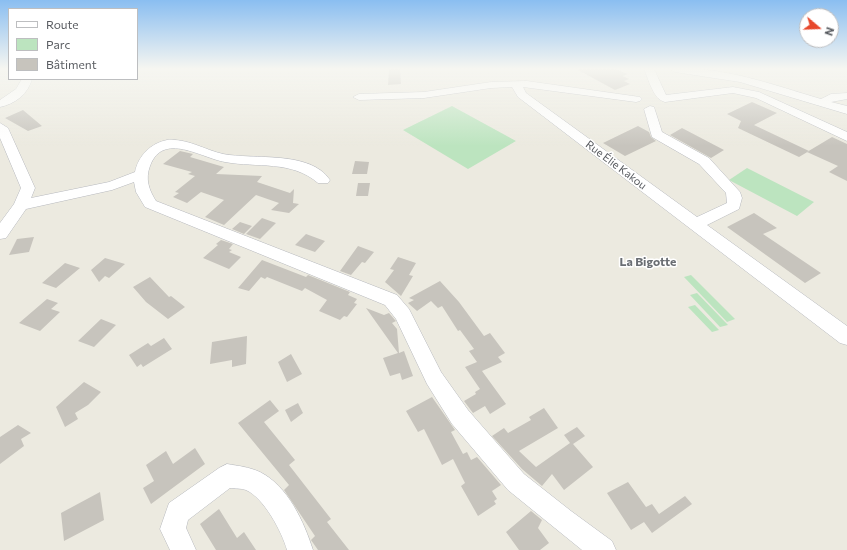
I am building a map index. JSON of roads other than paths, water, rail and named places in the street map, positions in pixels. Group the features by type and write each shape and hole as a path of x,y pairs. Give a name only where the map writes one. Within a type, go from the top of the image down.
{"street":[{"path":"0,104 19,95"},
{"path":"359,97 428,95"},
{"name":"Rue Élie Kakou","path":"522,95 847,337"},
{"path":"641,95 640,104 650,109 666,108 668,102 663,98 653,95"},
{"path":"663,98 692,95"},
{"path":"757,95 847,138"},
{"path":"794,95 847,110"},
{"path":"822,103 831,97 847,96"},
{"path":"650,109 656,134 704,161 734,192 734,206 696,224"},
{"path":"0,127 2,128 28,188 22,205 0,234"},
{"path":"323,180 317,172 294,164 224,158 175,144 158,147 146,157 140,174 141,186 150,204 391,300 403,314 434,378 460,417 516,482 562,520 603,550"},
{"path":"22,205 112,186 140,174"},
{"path":"183,550 173,529 178,512 227,476 252,480 273,497 298,540 300,550"}],"district":[{"name":"La Bigotte","path":"648,262"}]}
